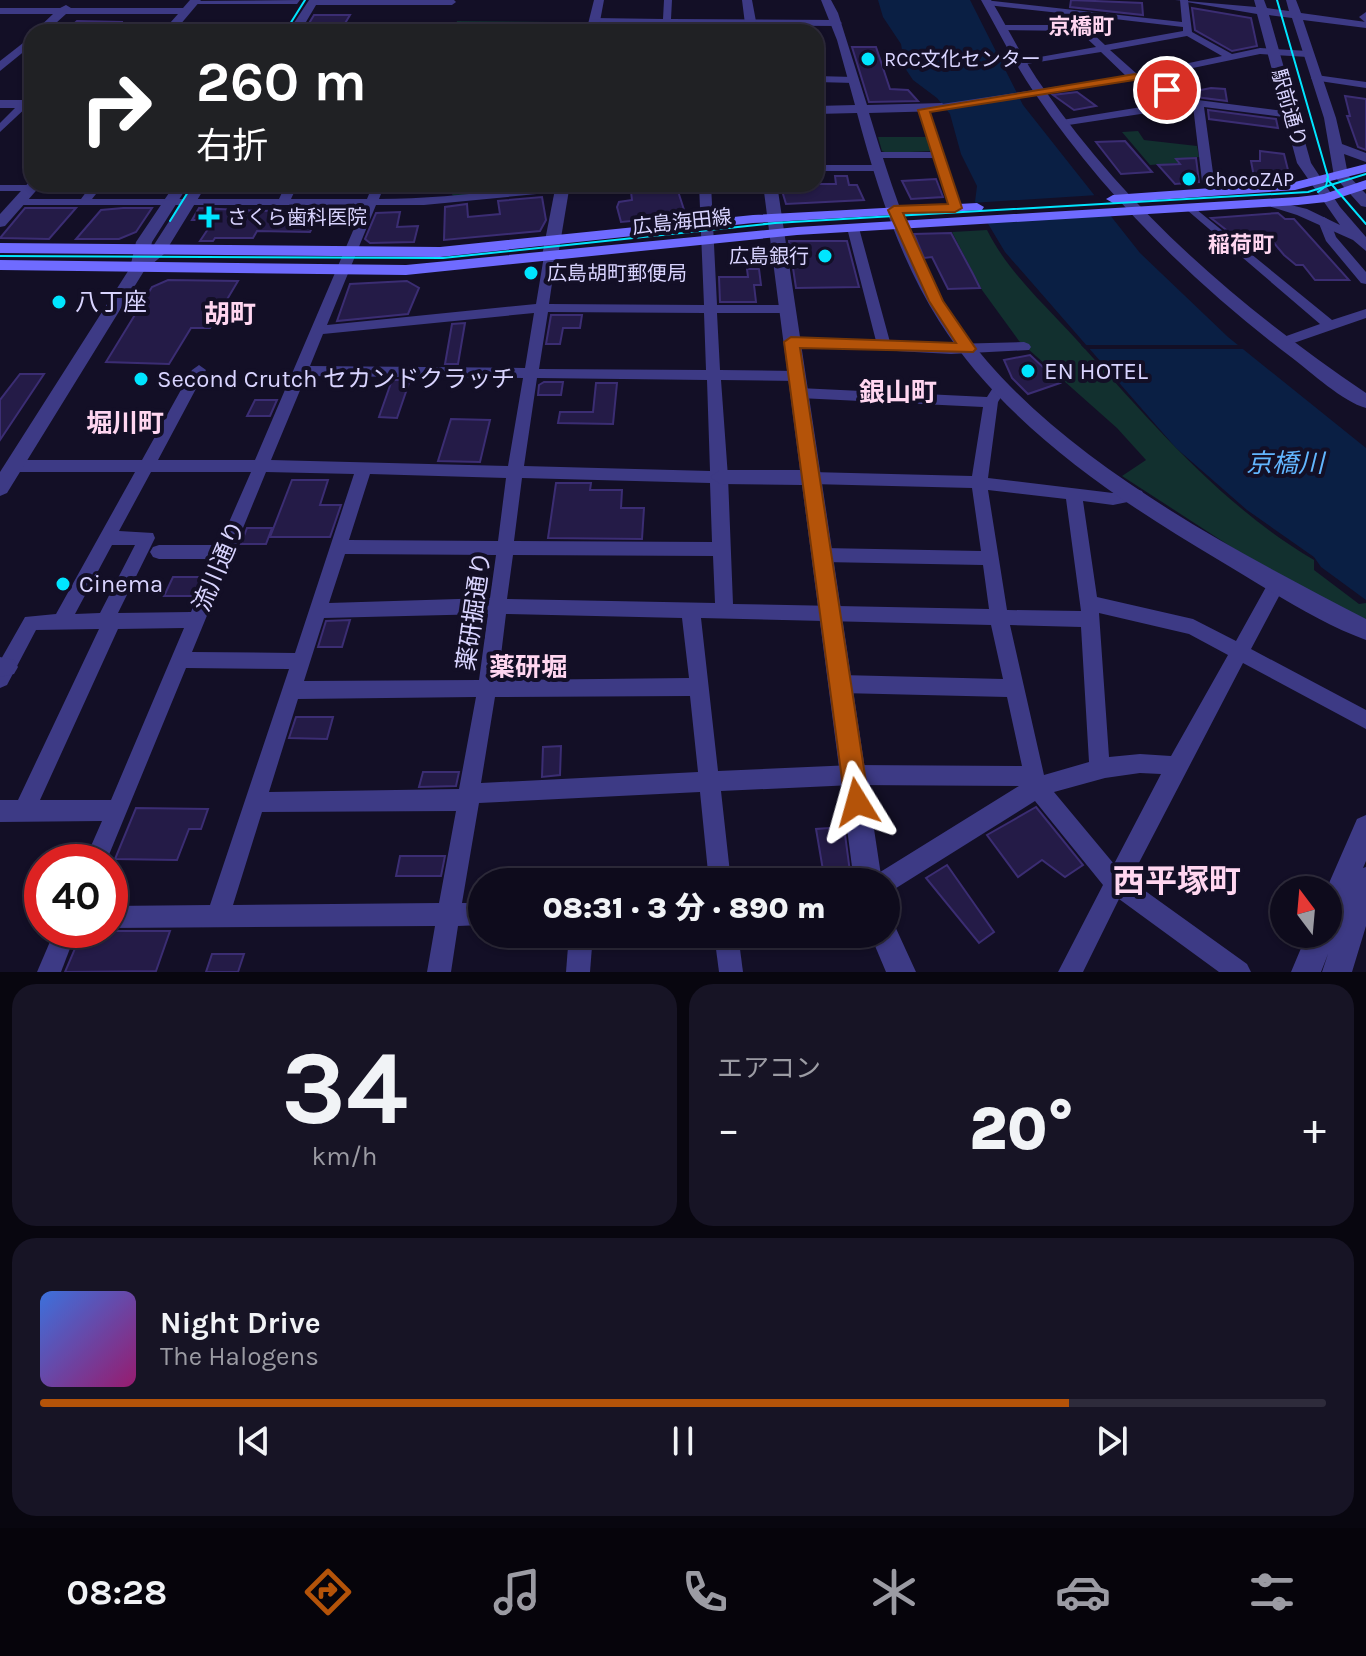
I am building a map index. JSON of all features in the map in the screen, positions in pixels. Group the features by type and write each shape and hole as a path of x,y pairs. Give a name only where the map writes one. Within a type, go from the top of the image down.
{"main road":[{"name":"広島海田線","path":"0,248 344,271 434,268 552,248 775,225 1117,204 1216,190 1314,182 1366,168"},
{"name":"広島海田線","path":"1117,204 1191,208 1266,203 1326,198 1362,187"},
{"name":"広島海田線","path":"775,225 853,228 955,208 977,212"},
{"name":"広島海田線","path":"159,251 351,253 552,248"},
{"name":"広島海田線","path":"0,265 139,259"}],"street":[{"path":"49,24 75,0"},
{"path":"175,24 196,0 298,1 290,24"},
{"path":"594,24 599,0"},
{"path":"667,22 668,0"},
{"path":"747,0 751,24"},
{"path":"826,0 838,23 862,111 898,217 936,301 996,394 1136,495 1277,583 1366,630"},
{"path":"1052,0 1135,77 1193,102 1291,115"},
{"path":"1188,29 1182,0 1292,6 1366,20"},
{"path":"294,24 314,1 452,1 443,24"},
{"path":"986,1 1188,29 1231,57"},
{"path":"986,1 1040,93 1117,204 1283,342 1366,402"},
{"path":"376,11 381,2"},
{"name":"駅前通り","path":"1261,4 1304,163 1314,182 1365,245"},
{"name":"駅前通り","path":"1292,6 1337,147 1341,176"},
{"path":"0,11 186,11"},
{"path":"824,25 838,23"},
{"path":"637,24 701,24"},
{"path":"1002,28 1081,28"},
{"path":"1023,63 1104,50 1188,29"},
{"path":"1,65 24,46"},
{"path":"824,110 924,110 1135,77 1273,49 1308,54"},
{"path":"1,65 24,64"},
{"path":"1316,78 1366,85"},
{"path":"824,79 854,80"},
{"path":"1062,123 1193,102"},
{"path":"1193,102 1208,181 1216,190"},
{"path":"0,104 24,104"},
{"path":"2,126 24,108"},
{"path":"924,110 955,208"},
{"path":"1337,147 1366,158"},
{"path":"824,167 939,155"},
{"path":"1341,176 1362,187 1366,203"},
{"path":"0,188 24,187"},
{"path":"0,223 27,192"},
{"path":"83,203 92,192"},
{"path":"0,488 177,192"},
{"path":"139,259 159,251 195,192"},
{"path":"283,203 288,192"},
{"name":"流川通り","path":"103,844 376,192"},
{"path":"447,200 450,192"},
{"path":"18,202 371,203 447,200 513,192"},
{"path":"552,248 561,192"},
{"path":"706,192 716,376 724,613"},
{"path":"771,192 866,868"},
{"path":"1266,203 1324,221 1365,245"},
{"path":"1191,208 1330,326"},
{"path":"1324,221 1330,238 1366,280"},
{"path":"853,228 884,346"},
{"name":"薬研掘通り","path":"439,972 487,688 508,547 515,472 552,248"},
{"path":"318,330 541,308 787,309"},
{"path":"1283,342 1366,313"},
{"path":"791,342 968,349 1024,347"},
{"path":"61,622 199,370"},
{"path":"301,371 716,376 798,385 996,394"},
{"path":"996,394 979,482 999,618 1037,788"},
{"path":"14,466 261,466 979,482 1074,496 1126,500 1136,495"},
{"path":"217,918 364,469"},
{"path":"1074,496 1089,611 1099,767"},
{"path":"24,811 147,538 106,538"},
{"path":"338,547 722,549"},
{"path":"159,552 225,552"},
{"path":"823,555 990,558"},
{"path":"1070,972 1176,767 1277,583"},
{"path":"317,611 499,607 999,618 1089,611 1193,627 1366,720"},
{"path":"691,613 718,868"},
{"path":"2,671 31,622 196,620"},
{"path":"180,660 300,661"},
{"path":"841,684 1013,688"},
{"path":"291,690 698,687"},
{"path":"900,873 1037,788 1099,767 1156,762 1176,767"},
{"path":"257,802 456,801 469,796 709,780 853,775 1023,776 1037,788 1117,884 1239,972"},
{"path":"0,811 117,810"},
{"path":"1342,886 1366,828"},
{"path":"1337,972 1366,881"},
{"path":"128,917 468,915"},
{"path":"49,972 59,948"},
{"path":"578,972 580,948"},
{"path":"728,948 731,972"},
{"path":"890,948 901,972"},
{"path":"1306,972 1316,948"}],"green space":[{"path":"457,21 554,22 553,24 456,24"},
{"path":"1138,131 1144,140 1197,146 1199,157 1176,159 1179,163 1150,165 1122,132"},
{"path":"878,137 929,137 933,151 887,153 882,151"},
{"path":"453,192 509,192 456,197"},
{"path":"987,230 1005,260 1027,287 1158,429 1216,487 1280,538 1314,560 1314,570 1359,604 1366,603 1366,622 1236,550 1122,476 1146,460 1117,428 1019,341 982,290 952,232"}],"water":[{"name":"京橋川","path":"878,0 970,0 1023,105 1140,253 1228,337 1366,448 1366,600 1321,567 1314,557 1247,510 1176,448 1005,252 975,202 977,186 961,154 950,114 937,98 913,80 905,68 901,44 883,17"}],"pier":[{"path":"1098,195 1113,215 983,223 971,203"},
{"path":"1081,345 1244,345 1249,349 1085,349"}],"building":[{"path":"1071,0 1142,3 1143,15 1070,7"},
{"path":"1192,8 1251,18 1257,46 1232,51 1195,30"},
{"path":"314,15 350,15 345,24 309,24"},
{"path":"77,21 122,22 122,24 74,24"},
{"path":"852,47 876,47 890,89 908,90 918,101 869,102"},
{"path":"1225,89 1227,101 1196,97 1195,91"},
{"path":"1077,92 1096,106 1074,110 1053,95"},
{"path":"1345,96 1366,99 1366,150 1358,147 1347,116 1350,116"},
{"path":"1208,110 1276,119 1278,128 1209,119"},
{"path":"1125,141 1152,172 1121,174 1096,142"},
{"path":"1260,151 1284,154 1288,170 1273,178 1254,177 1251,161 1260,161"},
{"path":"1196,158 1199,182 1175,184 1158,165 1180,164 1176,159"},
{"path":"835,176 847,176 849,185 857,185 864,200 786,204 782,192 824,192 824,184 836,184"},
{"path":"936,179 943,197 911,199 902,181"},
{"path":"631,192 678,192 686,216 621,222 617,207 619,202 632,200"},
{"path":"542,197 546,220 540,231 444,240 445,207 467,204 468,217 500,214 498,201"},
{"path":"25,208 76,208 49,239 0,238"},
{"path":"152,208 136,232 119,239 76,239 101,210"},
{"path":"199,208 261,211 359,208 353,222 315,222 310,232 257,231 253,238 200,241 214,220 192,220"},
{"path":"400,212 397,227 418,226 414,242 370,243 365,239 376,213"},
{"path":"1278,213 1285,219 1294,219 1349,280 1315,280 1303,265 1296,265 1284,255 1269,237 1234,236 1211,218"},
{"path":"951,233 980,288 948,289 932,257 924,258 914,234"},
{"path":"789,241 847,241 859,287 796,288"},
{"path":"747,269 759,269 761,285 754,285 756,302 720,302 719,277 748,277"},
{"path":"168,280 238,281 210,328 191,328 169,364 106,362 152,287"},
{"path":"407,281 419,288 408,314 337,321 350,284"},
{"path":"551,315 582,315 580,328 563,328 560,344 546,344"},
{"path":"465,323 458,364 445,364 452,324"},
{"name":"EN HOTEL","path":"1030,355 1060,383 1028,394 1012,378 1004,360"},
{"path":"20,374 44,374 0,440 0,400"},
{"path":"392,380 410,380 397,418 379,417"},
{"path":"563,382 561,395 538,395 539,385"},
{"path":"596,383 617,383 613,424 558,423 560,412 593,412"},
{"path":"255,400 277,400 270,416 247,416"},
{"path":"451,419 490,420 480,462 438,461"},
{"path":"292,480 328,480 320,505 341,505 330,537 270,537"},
{"path":"556,483 591,483 590,490 622,490 621,508 644,508 642,539 548,538"},
{"path":"247,528 272,528 266,544 241,544"},
{"path":"173,577 202,577 194,596 164,596"},
{"path":"350,620 342,647 318,647 326,621"},
{"path":"296,717 333,717 327,739 289,738"},
{"path":"561,746 560,775 542,777 543,747"},
{"path":"423,772 459,772 456,786 419,787"},
{"path":"1036,807 1083,865 1065,877 1042,860 1018,877 987,835"},
{"path":"136,808 208,809 201,829 189,829 177,860 128,859 128,844 121,844"},
{"path":"844,827 850,868 823,868 816,829"},
{"path":"400,856 445,856 441,876 396,876"},
{"path":"947,865 994,932 979,943 926,878"},
{"path":"128,931 170,931 156,971 65,972 75,948 128,948"},
{"path":"212,954 244,954 238,972 206,972"}],"tram line":[{"path":"290,24 305,0"},
{"path":"1277,0 1327,180"},
{"path":"1332,185 1366,174"},
{"path":"1325,187 1327,180"},
{"path":"1327,180 1332,185"},
{"path":"1325,187 1332,185"},
{"path":"1332,185 1366,224"},
{"path":"0,256 443,258 775,223 1308,192 1325,187"},
{"path":"1318,192 1325,187"},
{"path":"170,221 188,192"}],"place":[{"name":"RCC文化センター","path":"868,59"},
{"name":"chocoZAP","path":"1189,179"},
{"name":"さくら歯科医院","path":"209,217"},
{"name":"広島銀行","path":"825,256"},
{"name":"広島胡町郵便局","path":"531,273"},
{"name":"八丁座","path":"59,302"},
{"name":"EN HOTEL","path":"1028,371"},
{"name":"Second Crutch セカンドクラッチ","path":"141,379"},
{"name":"Cinema","path":"63,584"}],"district":[{"name":"京橋町","path":"1081,27"},
{"name":"稲荷町","path":"1241,245"},
{"name":"胡町","path":"230,314"},
{"name":"銀山町","path":"898,392"},
{"name":"堀川町","path":"125,423"},
{"name":"薬研堀","path":"528,667"},
{"name":"西平塚町","path":"1177,881"}],"route":[{"path":"857,802 791,342 968,349 936,301 894,210 955,208 924,110 1135,77 1167,90"}]}
